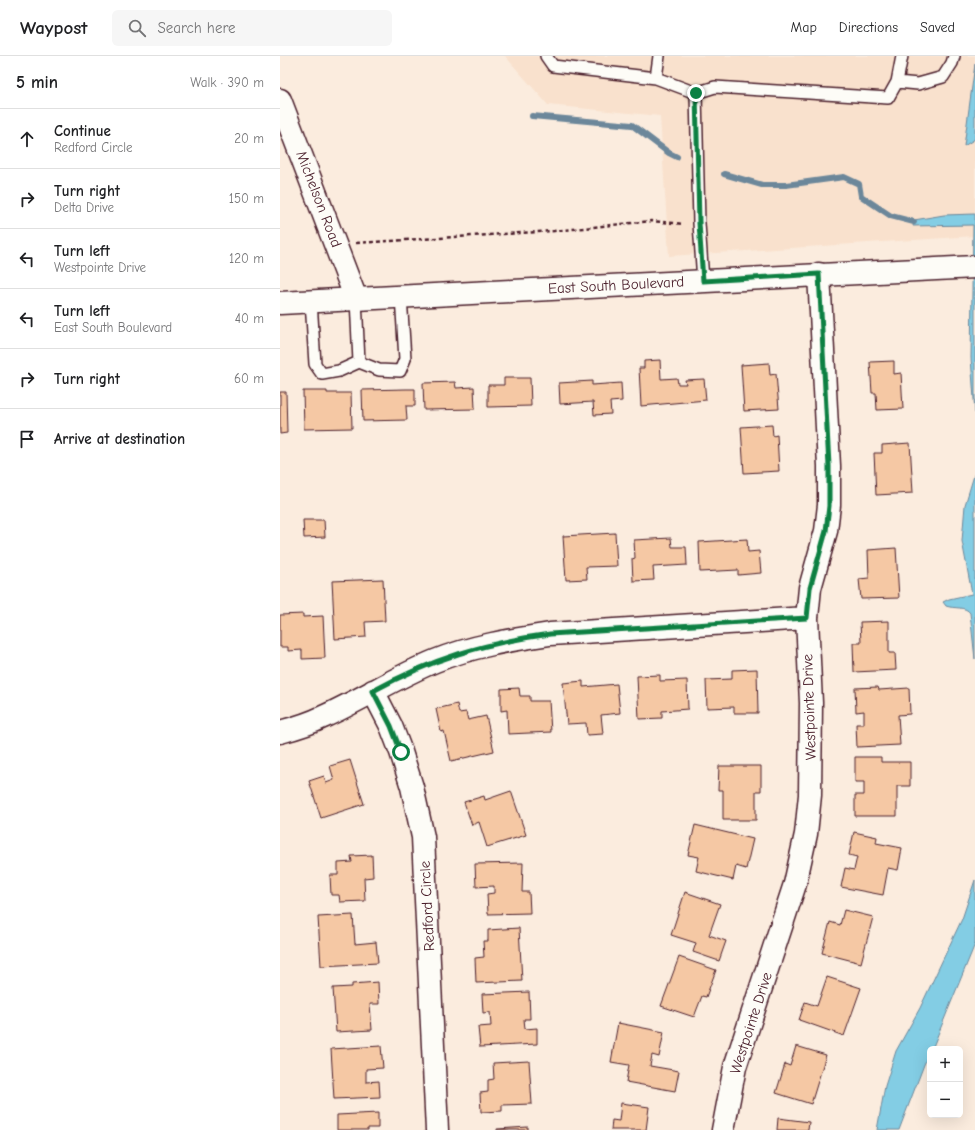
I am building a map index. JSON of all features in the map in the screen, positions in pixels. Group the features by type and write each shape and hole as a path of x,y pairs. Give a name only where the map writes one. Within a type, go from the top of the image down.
{"street":[{"name":"Michelson Road","path":"280,100 337,245 356,299"},
{"name":"East South Boulevard","path":"280,303 967,267"},
{"name":"Westpointe Drive","path":"723,1130 735,1067 795,884 806,834 812,760 807,618 810,588 826,531 829,506 829,458 819,274"},
{"path":"280,732 323,718 373,691 436,661 470,649 509,640 550,634 807,618"},
{"name":"Redford Circle","path":"373,691 391,726 401,752 412,787 423,836 438,1130"}],"lane":[{"path":"546,56 553,66 656,78 696,93 715,87 888,98 897,82 902,56"},
{"path":"656,78 659,56"},
{"path":"897,82 918,84 943,77 952,63 954,56"},
{"path":"696,93 699,223 703,281"},
{"path":"311,301 315,364 322,374 339,371 359,362 379,370 400,371 405,359 401,296"},
{"path":"356,299 359,362"}],"path":[{"path":"337,245 554,231 651,221 699,223"}],"shaded area":[{"path":"505,56 975,56 975,236 669,256 660,116 548,105"}],"water":[{"path":"975,64 975,139 964,146"},
{"path":"975,214 975,413 971,358 973,225 913,226 914,220 944,215"},
{"path":"975,472 975,659 970,613 963,608 946,606 943,602 949,599 972,594 962,541 965,505"},
{"path":"975,880 975,944 933,1046 927,1046 927,1057 899,1130 877,1130 885,1086 896,1051 920,1008 962,919"}],"building":[{"path":"660,360 661,379 677,378 678,384 686,384 685,380 704,379 706,400 641,406 639,368 644,368 644,361"},
{"path":"894,361 894,374 901,373 903,409 877,410 876,393 872,393 870,362"},
{"path":"769,363 770,375 776,374 779,409 744,411 741,365"},
{"path":"504,378 530,378 531,406 488,407 488,385 504,385"},
{"path":"592,381 592,385 621,383 622,401 610,402 611,414 594,415 593,402 560,404 559,383"},
{"path":"455,382 456,388 474,387 475,409 424,410 423,383"},
{"path":"415,389 415,406 406,406 407,420 363,421 362,390"},
{"path":"303,391 351,393 352,428 304,429"},
{"path":"280,392 286,392 287,433 280,434"},
{"path":"772,425 773,436 777,435 779,471 744,473 741,427"},
{"path":"910,443 913,493 876,495 874,453 882,453 882,445"},
{"path":"303,520 324,520 325,537 304,538"},
{"path":"615,533 617,566 586,567 587,579 566,580 563,536"},
{"path":"671,538 672,547 686,547 687,565 653,567 654,580 633,581 632,559 635,558 634,540"},
{"path":"747,539 748,552 759,551 761,573 738,575 738,570 700,572 699,542"},
{"path":"896,548 899,598 861,599 859,579 869,578 868,550"},
{"path":"383,579 385,621 365,622 366,637 335,639 332,581"},
{"path":"303,614 303,617 323,616 325,658 302,659 302,650 288,651 288,647 280,647 280,615"},
{"path":"889,621 889,653 895,653 896,670 854,672 853,643 861,643 860,622"},
{"path":"757,669 758,713 734,713 734,707 707,708 706,680 732,679 732,670"},
{"path":"660,675 660,681 687,680 688,709 662,711 662,718 639,719 637,676"},
{"path":"583,681 583,687 617,684 620,713 601,715 603,734 587,735 586,723 567,724 563,683"},
{"path":"878,687 879,690 909,688 910,714 898,715 900,745 857,747 856,724 864,724 864,711 856,712 855,688"},
{"path":"519,688 520,696 530,696 530,701 549,701 551,732 508,734 507,710 501,711 501,689"},
{"path":"457,704 459,713 466,712 468,720 486,716 494,751 451,761 444,731 441,732 436,709"},
{"path":"855,757 881,757 881,762 910,762 910,786 897,786 897,816 855,816 855,795 864,795 864,782 855,782"},
{"path":"350,760 364,804 321,818 309,781 324,776 326,783 334,780 330,766"},
{"path":"719,766 761,766 761,791 756,791 756,820 723,820 723,790 718,790"},
{"path":"511,791 526,835 487,847 479,822 472,825 464,802 484,796 485,800"},
{"path":"695,825 753,839 746,869 736,866 733,880 696,871 699,857 688,855"},
{"path":"854,832 877,837 876,843 902,848 898,870 888,868 883,895 841,887 845,868 854,870 857,857 849,855"},
{"path":"372,855 373,877 364,878 365,901 340,902 339,895 331,895 330,875 338,875 338,863 352,862 351,856"},
{"path":"523,863 522,892 529,892 530,913 488,914 487,894 494,893 494,886 476,887 475,864"},
{"path":"685,892 720,904 709,935 726,941 719,961 693,952 696,943 671,935"},
{"path":"844,910 873,917 861,963 822,953 830,922 840,925"},
{"path":"353,915 355,944 376,942 378,963 321,966 318,917"},
{"path":"519,928 522,981 476,983 475,958 484,957 483,941 488,941 488,930"},
{"path":"679,957 716,970 706,997 702,996 694,1017 661,1006"},
{"path":"827,977 861,988 844,1036 799,1020 805,1002 817,1006"},
{"path":"378,982 379,1004 370,1004 372,1030 336,1032 333,988 352,987 352,984"},
{"path":"529,992 530,1019 524,1019 525,1029 537,1028 537,1044 480,1047 478,1027 491,1026 490,1012 483,1013 482,994"},
{"path":"618,1023 664,1032 659,1057 652,1055 650,1066 679,1071 675,1091 626,1082 629,1065 611,1062"},
{"path":"381,1046 383,1068 366,1069 366,1082 379,1081 380,1097 334,1099 331,1049"},
{"path":"796,1046 826,1055 811,1104 776,1093 785,1064 790,1066"},
{"path":"529,1061 532,1104 502,1105 502,1111 481,1112 480,1093 488,1092 488,1080 494,1079 493,1063"},
{"path":"621,1103 649,1107 646,1130 611,1130 612,1120 619,1121"},
{"path":"378,1113 378,1128 368,1128 368,1130 337,1130 337,1115"},
{"path":"778,1118 809,1122 808,1130 777,1130"},
{"path":"528,1127 528,1130 497,1130 497,1129"}],"waterway":[{"path":"532,116 632,125 669,153 677,157"},
{"path":"724,174 762,185 786,185 844,177 859,184 861,196 891,216 914,222"}],"route":[{"path":"401,752 391,726 373,691 436,661 470,649 509,640 550,634 807,618 810,588 826,531 829,506 829,466 819,274 703,281 699,223 696,93"}]}
